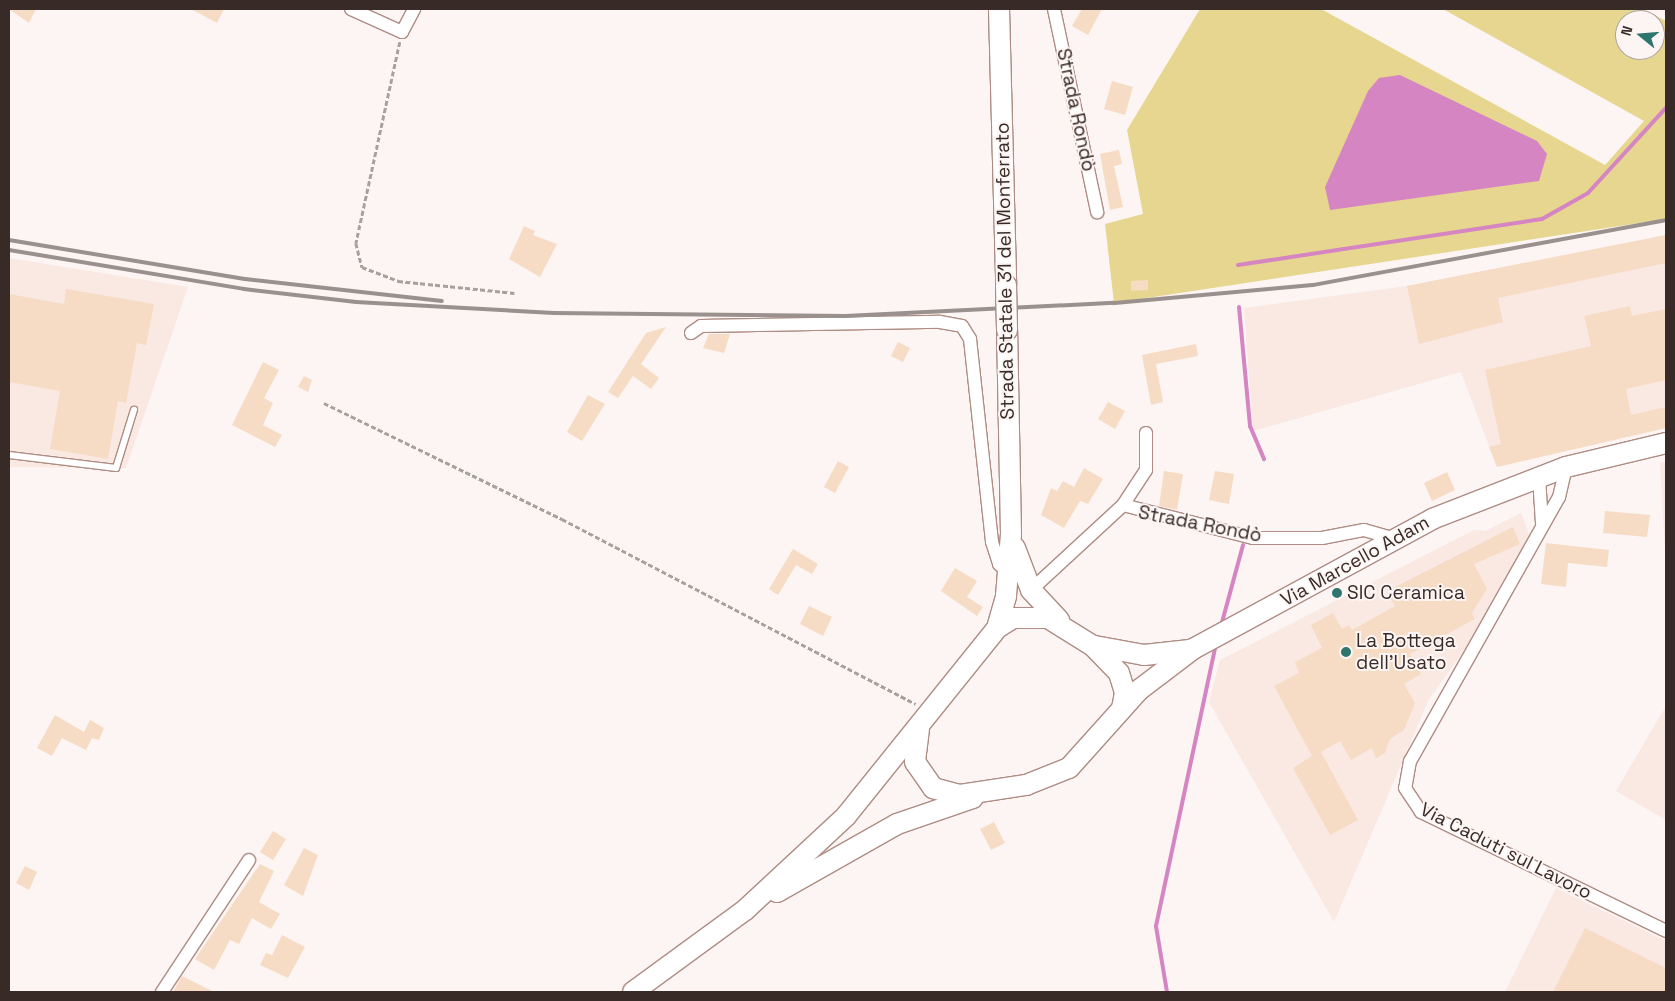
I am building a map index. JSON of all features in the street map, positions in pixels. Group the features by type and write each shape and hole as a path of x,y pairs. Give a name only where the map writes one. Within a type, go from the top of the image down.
{"main road":[{"name":"Strada Statale 31 del Monferrato","path":"999,9 1012,534 1022,582 1064,624 1093,646 1119,673 1125,693 1122,708"},
{"name":"Via Marcello Adam","path":"981,794 1026,785 1069,768 1122,708 1198,647 1432,519 1566,468 1666,443"},
{"name":"Strada Statale 31 del Monferrato","path":"996,628 1022,582"},
{"path":"632,992 744,910 846,816 933,713 996,628 1025,616 1064,624"},
{"name":"Via Marcello Adam","path":"1093,646 1144,655 1198,647"},
{"path":"919,729 913,751 926,782 944,793 981,794"},
{"path":"744,910 897,824 981,794"}],"street":[{"path":"351,9 402,32 414,9"},
{"name":"Strada Rondò","path":"1054,9 1097,212"},
{"path":"691,333 701,326 940,322 962,326 970,338 992,542 999,564 1022,582"},
{"name":"Strada Rondò","path":"1022,582 1123,505 1146,470 1146,433"},
{"name":"Via Caduti sul Lavoro","path":"1566,468 1558,497 1415,753 1405,778 1407,796 1421,812 1666,932"},
{"path":"1539,477 1542,526"},
{"name":"Strada Rondò","path":"1123,505 1253,538 1322,538 1364,530 1395,539"},
{"path":"162,992 248,860"}],"lane":[{"path":"9,455 116,468 134,410"}],"path":[{"path":"402,32 356,243 362,267 398,281 514,293"},
{"path":"324,403 562,519 933,713"}],"shaded area":[{"path":"1200,9 1321,9 1605,165 1644,121 1443,9 1645,10 1615,10 1615,60 1665,60 1666,21 1666,219 1114,303 1105,224 1143,214 1127,130"},
{"path":"1400,75 1537,141 1547,154 1539,181 1330,210 1325,187 1368,91 1379,78"},
{"path":"1666,235 1666,428 1497,467 1461,372 1253,431 1244,308 1407,286"},
{"path":"9,258 188,287 126,468 9,467"},
{"path":"1666,462 1666,570 1660,463"},
{"path":"1521,513 1531,539 1513,583 1429,699 1334,922 1209,702 1220,660 1474,530 1485,531"},
{"path":"1666,706 1666,820 1616,791"},
{"path":"1556,888 1666,941 1666,992 1505,992"}],"building":[{"path":"9,9 36,9 29,23"},
{"path":"191,9 224,9 217,23"},
{"path":"1082,9 1102,9 1088,35 1072,26"},
{"path":"1112,81 1133,87 1125,115 1104,109"},
{"path":"1119,150 1122,164 1114,166 1123,207 1110,210 1100,154"},
{"path":"524,226 535,231 533,235 557,244 540,277 509,259"},
{"path":"1666,235 1666,263 1498,298 1503,322 1419,344 1407,286"},
{"path":"1148,280 1148,290 1131,291 1131,281"},
{"path":"66,289 154,304 146,345 137,343 126,403 118,401 108,459 50,449 60,391 9,382 9,294 64,304"},
{"path":"1630,306 1632,316 1666,309 1666,380 1626,389 1631,415 1666,407 1666,428 1497,467 1489,447 1501,444 1485,370 1591,346 1584,316"},
{"path":"666,327 641,364 659,378 651,389 633,376 618,398 608,392 646,333"},
{"path":"709,334 730,334 724,353 703,348"},
{"path":"898,342 910,348 903,362 891,356"},
{"path":"1196,344 1198,356 1156,364 1163,402 1151,405 1142,355"},
{"path":"263,362 279,370 264,398 273,403 263,425 282,435 275,447 232,425"},
{"path":"304,376 312,380 308,392 298,387"},
{"path":"588,395 605,404 582,441 567,432"},
{"path":"1108,402 1125,411 1115,429 1098,419"},
{"path":"838,461 849,467 835,493 824,487"},
{"path":"1084,468 1103,479 1088,504 1080,501 1064,528 1041,515 1051,488 1057,491 1063,481 1074,487"},
{"path":"1164,471 1183,474 1177,510 1159,506"},
{"path":"1215,471 1234,474 1229,504 1209,500"},
{"path":"1447,472 1455,490 1432,501 1424,483"},
{"path":"1605,511 1650,515 1647,537 1603,533"},
{"path":"1513,527 1520,544 1474,564 1487,589 1472,613 1475,619 1410,654 1421,674 1404,684 1415,703 1404,730 1390,739 1385,753 1376,758 1372,748 1351,760 1340,741 1321,752 1358,820 1330,835 1293,768 1312,756 1274,686 1299,673 1295,662 1322,648 1311,625 1333,613 1342,629 1349,625 1352,630 1395,606 1387,591"},
{"path":"1546,543 1609,550 1607,567 1568,563 1566,587 1541,584"},
{"path":"793,549 818,564 812,574 796,565 778,595 769,589"},
{"path":"955,568 977,581 967,597 983,607 977,616 941,591"},
{"path":"809,606 832,617 823,636 800,624"},
{"path":"55,715 84,732 90,720 104,728 99,740 92,738 86,750 62,738 52,756 37,748"},
{"path":"994,822 1005,843 991,850 980,829"},
{"path":"273,831 286,839 273,860 260,852"},
{"path":"304,848 318,855 303,896 284,885"},
{"path":"260,864 274,871 259,902 280,914 271,929 252,918 239,944 230,940 214,970 195,959"},
{"path":"25,866 37,872 29,890 16,883"},
{"path":"1585,928 1666,968 1666,992 1553,992"},
{"path":"282,935 305,947 288,978 260,965 266,953 272,955"},
{"path":"182,976 214,992 173,992"}],"waterway":[{"path":"1238,265 1542,219 1588,193 1666,108"},
{"path":"1239,307 1250,426 1264,459"},
{"path":"1221,626 1243,545"},
{"path":"1167,992 1156,926 1216,644"}],"railway":[{"path":"9,250 244,289 356,302 554,313 845,316 1114,303 1313,285 1666,220"},
{"path":"9,240 245,279 442,301"}],"place":[{"name":"SIC Ceramica","path":"1337,593"},
{"name":"La Bottega dell'Usato","path":"1346,652"}]}
